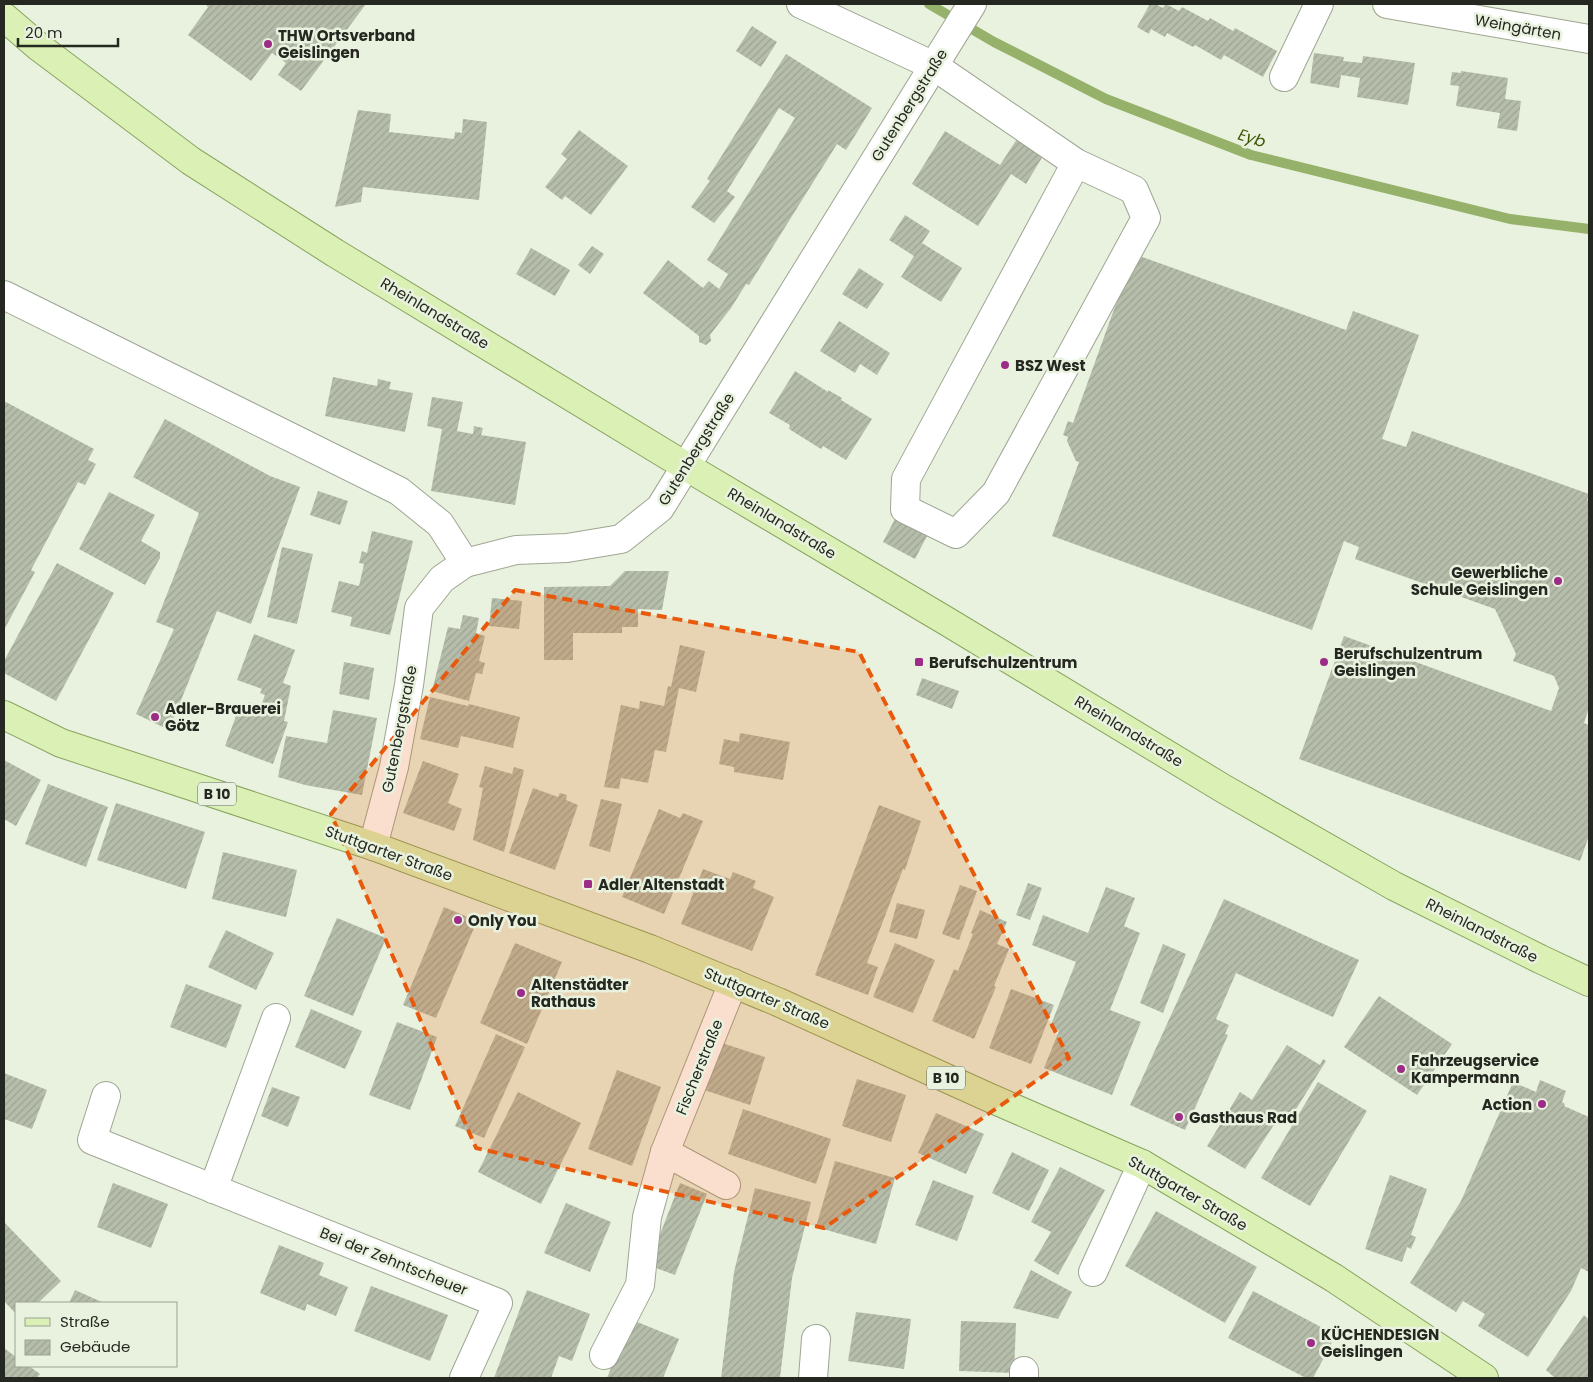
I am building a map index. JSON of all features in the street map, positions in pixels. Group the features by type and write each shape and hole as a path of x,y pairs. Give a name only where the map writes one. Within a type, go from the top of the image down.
{"main road":[{"name":"Rheinlandstraße","path":"4,17 39,48 192,161 335,253 687,467 1224,789 1394,886 1589,982"},
{"name":"Stuttgarter Straße","path":"4,715 61,743 373,846 650,949 733,983 1142,1164 1334,1278 1484,1378"}],"street":[{"path":"801,4 939,57 1076,163 1134,190 1146,218 996,493 956,534 905,509 906,479 1076,163"},
{"name":"Gutenbergstraße","path":"373,846 394,767 409,685 419,608 442,579 465,563 516,550 567,548 621,539 660,508 972,4"},
{"path":"1284,77 1319,4"},
{"name":"Weingärten","path":"1387,4 1589,39"},
{"path":"4,295 399,491 440,524 465,563"},
{"name":"Fischerstraße","path":"604,1355 640,1285 647,1217 665,1152 733,983"},
{"path":"213,1189 276,1018"},
{"name":"Bei der Zehntscheuer","path":"106,1096 92,1140 498,1303 464,1378"},
{"path":"665,1152 726,1185"},
{"path":"1092,1272 1142,1164"},
{"path":"813,1378 816,1339"}],"highlighted area":[{"path":"515,590 859,652 1069,1058 824,1228 476,1148 331,814"}],"building":[{"name":"THW Ortsverband Geislingen","path":"207,4 366,4 301,91 278,75 286,63 272,53 251,81 188,35 208,7"},
{"path":"1150,4 1163,8 1166,4 1179,11 1182,7 1208,21 1210,18 1233,31 1235,28 1277,51 1263,77 1224,55 1221,60 1195,45 1193,47 1167,33 1165,37 1151,29 1149,34 1137,27"},
{"path":"752,26 777,42 761,67 736,51"},
{"path":"1314,53 1344,57 1343,61 1362,63 1363,56 1415,63 1408,105 1357,97 1360,78 1341,75 1339,88 1310,83"},
{"path":"786,54 872,108 846,150 837,144 749,285 746,284 731,308 710,335 711,341 706,345 699,342 699,336 643,293 668,260 703,288 709,281 719,289 728,274 707,260 795,118 779,108 727,191 735,197 714,223 691,207 710,181 707,179"},
{"path":"1461,71 1508,78 1505,99 1521,101 1517,131 1497,128 1500,113 1456,106 1459,86 1450,85 1452,72 1461,73"},
{"path":"358,110 391,114 389,132 454,139 455,132 462,133 463,119 487,122 479,200 363,187 361,202 335,207"},
{"path":"579,130 628,166 591,215 565,196 562,200 545,187 567,159 561,154"},
{"path":"945,131 1000,165 1017,139 1043,156 1026,184 1011,174 978,226 912,184"},
{"path":"905,215 930,231 922,243 962,268 941,302 901,277 914,256 889,240"},
{"path":"592,246 604,254 590,274 578,265"},
{"path":"531,248 570,270 555,296 516,274"},
{"path":"1134,254 1346,330 1353,311 1419,335 1382,439 1406,447 1412,431 1589,494 1587,500 1589,501 1589,708 1584,723 1589,725 1589,836 1580,861 1299,759 1344,636 1551,711 1559,688 1554,676 1513,661 1516,654 1495,609 1355,559 1359,547 1344,541 1312,630 1052,536 1079,462 1076,461 1067,441 1068,437 1063,435 1068,421 1073,423"},
{"path":"859,268 884,284 867,309 842,294"},
{"path":"839,321 890,353 877,375 860,364 855,373 820,351"},
{"path":"795,371 828,392 828,390 842,398 841,400 872,419 846,460 823,446 821,449 789,429 790,425 769,413"},
{"path":"333,377 377,386 378,379 391,382 389,389 413,393 405,432 325,416"},
{"path":"432,397 463,402 457,431 473,434 474,426 483,428 481,435 526,442 515,505 431,491 442,429 427,426"},
{"path":"4,401 94,449 88,460 96,464 85,485 78,482 31,570 35,572 4,630"},
{"path":"165,419 270,476 300,487 251,624 217,611 169,730 136,714 174,629 156,622 199,513 133,477"},
{"path":"318,491 348,501 340,525 310,515"},
{"path":"109,492 155,515 141,541 160,552 160,558 145,585 79,549"},
{"path":"896,517 928,534 915,559 883,542"},
{"path":"372,531 413,541 390,635 350,626 352,617 331,612 339,581 359,586 364,564 359,563 362,551 367,553"},
{"path":"282,547 313,554 297,624 267,617"},
{"path":"57,563 114,593 56,701 4,673 4,661"},
{"path":"625,571 669,571 662,610 638,609 638,627 622,627 622,633 573,633 573,660 544,660 544,587 610,586"},
{"path":"492,598 522,601 519,629 489,626"},
{"path":"463,615 479,618 476,633 485,636 479,661 485,663 482,674 476,673 469,701 432,691 448,627 460,629"},
{"path":"254,634 295,650 283,683 291,686 284,721 288,722 273,764 225,746 240,705 247,707 249,702 256,705 253,710 259,711 265,695 260,693 262,689 237,680"},
{"path":"680,645 705,651 696,692 679,688 666,752 655,750 648,783 621,778 619,789 604,787 621,705 639,709 640,701 664,706 668,686 671,687"},
{"path":"344,662 374,668 369,700 339,694"},
{"path":"922,678 959,691 952,709 916,695"},
{"path":"430,697 468,706 469,704 520,717 513,748 461,736 458,748 420,739"},
{"path":"333,710 377,718 362,795 305,785 278,777 286,736 327,743"},
{"path":"740,733 790,742 783,780 734,772 734,767 719,764 724,739 739,742"},
{"path":"4,760 41,780 16,826 4,819"},
{"path":"423,761 459,774 448,803 462,809 454,831 403,813"},
{"path":"485,766 512,774 514,767 524,770 504,852 473,840 483,788 479,787"},
{"path":"48,784 108,807 86,867 25,844"},
{"path":"533,788 558,797 560,793 567,795 566,800 578,805 555,870 509,853"},
{"path":"601,799 622,804 610,852 589,846"},
{"path":"116,803 205,832 186,889 97,860"},
{"path":"879,805 921,821 905,870 903,869 867,963 878,967 868,995 815,975"},
{"path":"659,809 680,818 683,813 703,821 664,914 622,897"},
{"path":"223,852 297,870 286,917 212,899"},
{"path":"703,869 730,879 733,872 756,881 753,888 774,897 752,951 681,924"},
{"path":"1028,883 1042,888 1030,920 1016,915"},
{"path":"960,885 977,891 959,940 942,934"},
{"path":"1106,887 1135,898 1124,926 1140,933 1110,1010 1141,1022 1112,1095 1044,1068 1059,1031 1050,1027 1076,962 1032,945 1043,915 1088,933"},
{"path":"1224,899 1359,960 1333,1017 1236,973 1216,1019 1229,1025 1225,1034 1228,1035 1185,1130 1130,1105"},
{"path":"897,903 925,910 917,939 889,932"},
{"path":"444,907 477,921 436,1018 403,1005"},
{"path":"980,910 1007,922 997,944 1009,949 994,986 996,987 974,1039 932,1021 954,969 958,971 973,934 971,933"},
{"path":"337,918 386,938 353,1016 304,996"},
{"path":"226,930 274,953 256,990 208,967"},
{"name":"Altenstädter Rathaus","path":"515,943 562,962 527,1044 480,1023"},
{"path":"895,943 935,960 913,1013 873,997"},
{"path":"1163,944 1186,954 1163,1013 1140,1003"},
{"path":"186,984 242,1005 226,1048 170,1027"},
{"path":"1011,989 1054,1005 1031,1064 989,1048"},
{"path":"1379,996 1452,1044 1417,1095 1344,1047"},
{"path":"311,1009 362,1031 345,1069 295,1047"},
{"path":"397,1022 437,1037 410,1110 369,1095"},
{"path":"496,1034 525,1047 484,1138 455,1126"},
{"path":"719,1042 765,1057 750,1105 704,1090"},
{"path":"1287,1045 1320,1065 1323,1059 1326,1061 1288,1122 1279,1117 1245,1169 1207,1146 1240,1092 1252,1100"},
{"path":"617,1070 661,1087 632,1166 588,1149"},
{"path":"4,1073 47,1090 32,1129 4,1119"},
{"path":"857,1079 906,1095 891,1142 842,1126"},
{"path":"1540,1080 1566,1091 1562,1102 1565,1104 1564,1106 1589,1117 1589,1272 1581,1268 1571,1291 1528,1357 1478,1326 1485,1314 1463,1301 1456,1312 1410,1283 1461,1201 1513,1082 1536,1092"},
{"path":"1318,1082 1367,1111 1310,1206 1261,1178"},
{"path":"272,1087 300,1097 288,1127 261,1116"},
{"path":"518,1092 581,1123 541,1204 478,1172"},
{"path":"743,1109 831,1139 816,1184 728,1154"},
{"path":"936,1113 984,1134 966,1174 918,1153"},
{"path":"1012,1152 1049,1170 1029,1211 992,1193"},
{"path":"835,1161 895,1178 876,1244 816,1227"},
{"path":"1060,1167 1105,1190 1058,1275 1034,1261 1051,1232 1031,1222"},
{"path":"1390,1175 1427,1189 1411,1235 1416,1237 1411,1249 1407,1247 1402,1262 1365,1249"},
{"path":"933,1180 974,1196 957,1241 915,1225"},
{"path":"113,1183 168,1204 151,1248 97,1227"},
{"path":"680,1183 707,1194 675,1275 648,1265"},
{"path":"755,1188 811,1202 792,1278 780,1378 721,1378 734,1272"},
{"path":"566,1203 611,1222 590,1272 544,1253"},
{"path":"1156,1211 1257,1267 1225,1323 1125,1266"},
{"path":"4,1222 61,1281 39,1302 15,1302 15,1313 4,1301"},
{"path":"279,1245 324,1263 319,1275 348,1287 336,1316 307,1304 305,1311 260,1293"},
{"path":"1031,1270 1072,1292 1058,1319 1013,1308"},
{"path":"371,1286 448,1315 430,1361 354,1331"},
{"path":"75,1290 102,1302 69,1302"},
{"path":"527,1290 590,1314 572,1361 559,1356 551,1378 494,1378"},
{"path":"1253,1291 1336,1335 1313,1378 1306,1378 1228,1338"},
{"path":"856,1312 911,1319 904,1369 848,1361"},
{"path":"1584,1315 1589,1320 1589,1378 1555,1378 1546,1370"},
{"path":"630,1319 679,1339 663,1378 607,1378"},
{"path":"961,1321 1016,1323 1014,1373 959,1371"},
{"path":"4,1348 15,1356 15,1367 30,1367 40,1374 37,1378 4,1378"}],"waterway":[{"name":"Eyb","path":"929,4 994,42 1106,99 1251,155 1510,219 1589,229"}],"place":[{"name":"THW Ortsverband Geislingen","path":"268,44"},
{"name":"BSZ West","path":"1005,365"},
{"name":"Gewerbliche Schule Geislingen","path":"1558,581"},
{"name":"Berufschulzentrum","path":"919,662"},
{"name":"Berufschulzentrum Geislingen","path":"1324,662"},
{"name":"Adler-Brauerei Götz","path":"155,717"},
{"name":"Adler Altenstadt","path":"588,884"},
{"name":"Only You","path":"458,920"},
{"name":"Altenstädter Rathaus","path":"521,993"},
{"name":"Fahrzeugservice Kampermann","path":"1401,1069"},
{"name":"Action","path":"1542,1104"},
{"name":"Gasthaus Rad","path":"1179,1117"},
{"name":"KÜCHENDESIGN Geislingen","path":"1311,1343"}]}
